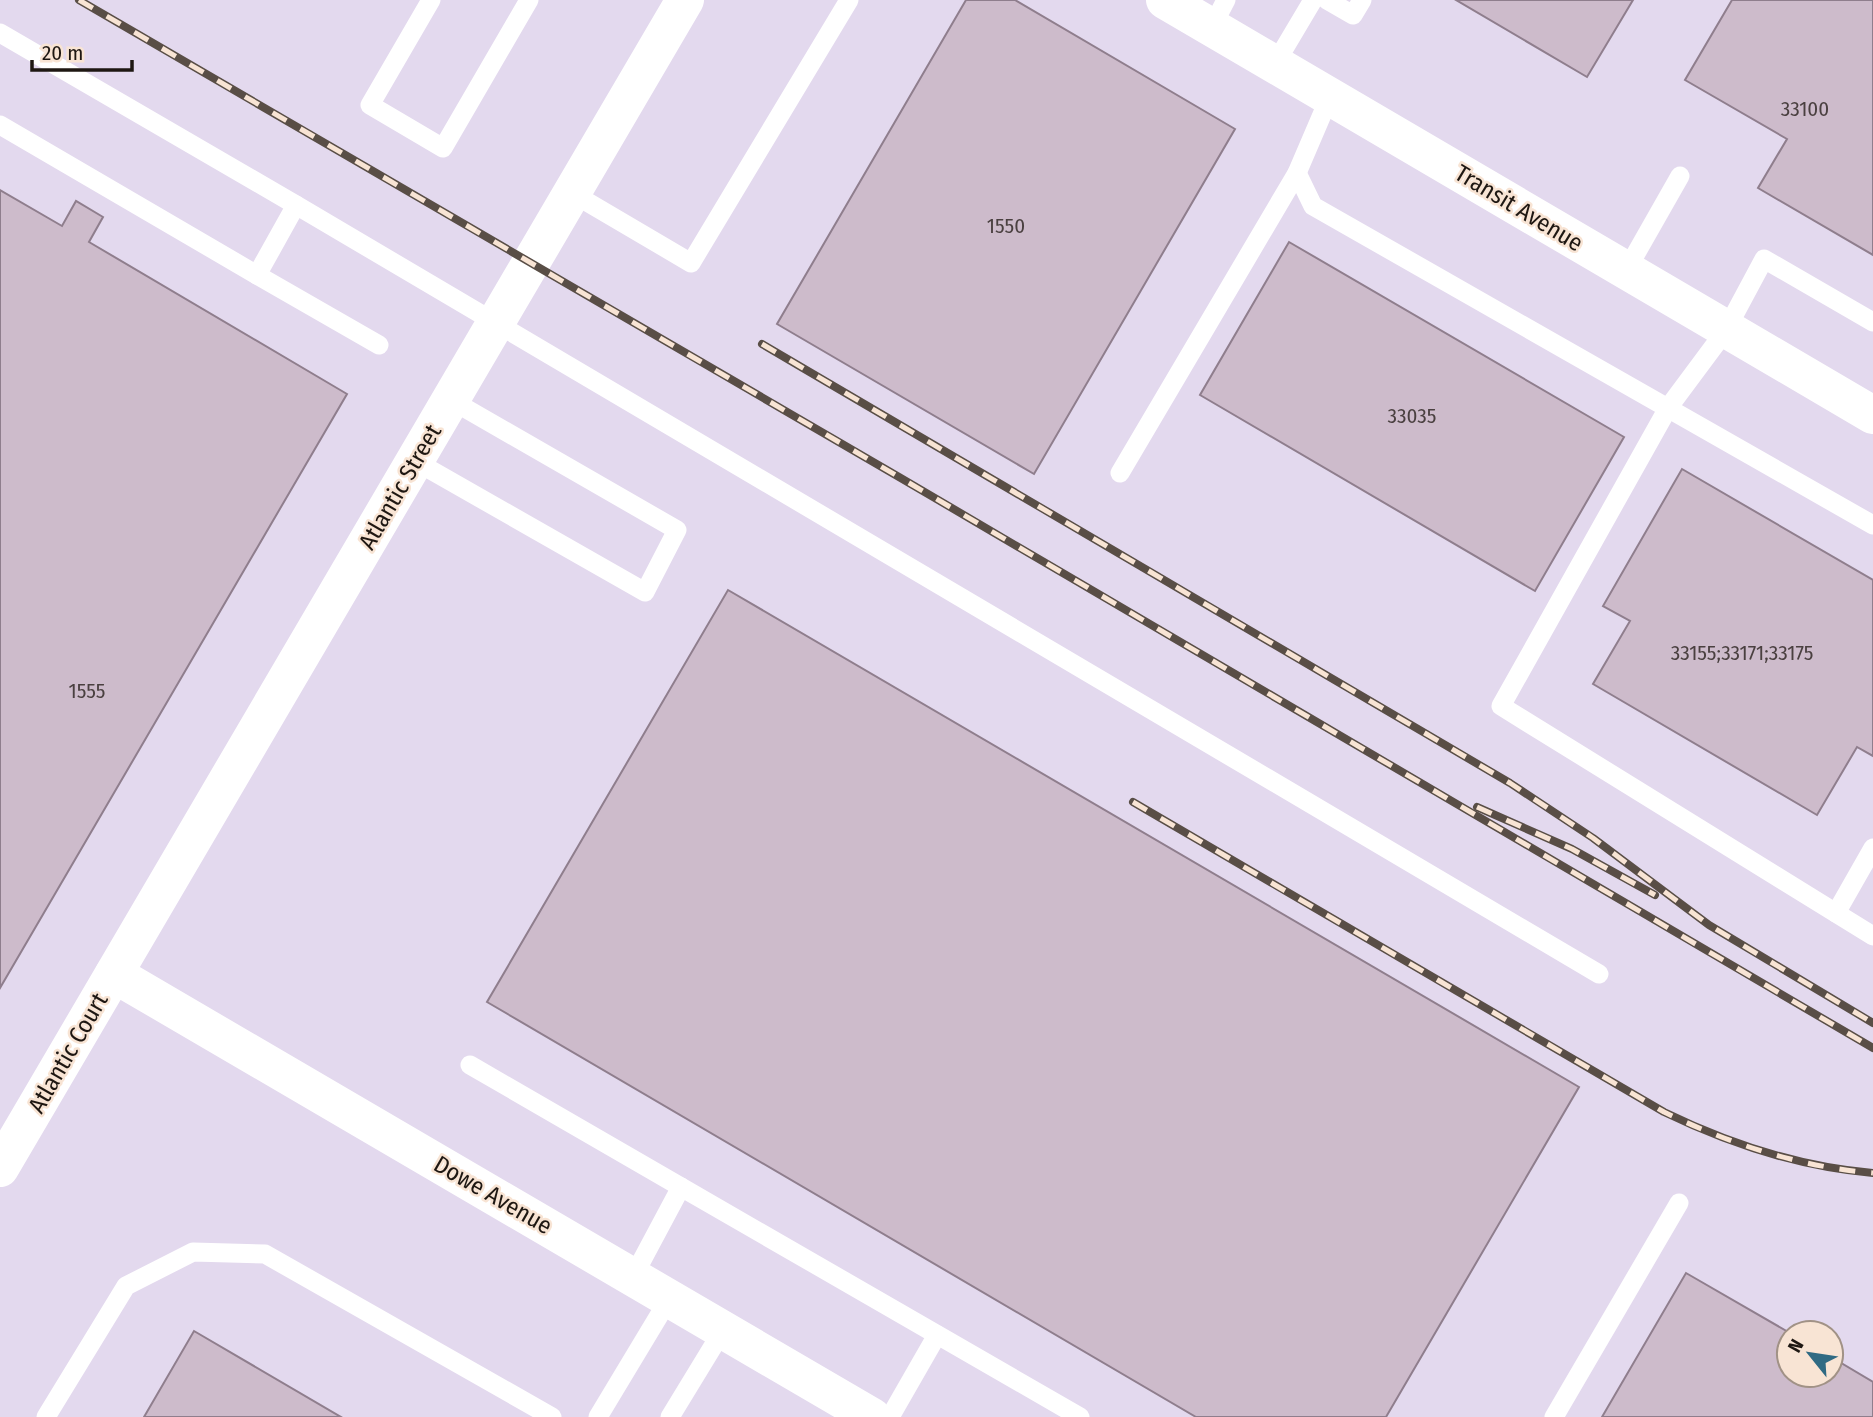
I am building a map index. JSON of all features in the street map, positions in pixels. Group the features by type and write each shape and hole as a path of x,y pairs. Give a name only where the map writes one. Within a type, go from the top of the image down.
{"street":[{"name":"Atlantic Street","path":"114,974 685,0"},
{"name":"Transit Avenue","path":"1165,0 1219,14 1275,64 1873,415"},
{"name":"Atlantic Court","path":"0,1168 114,974"},
{"name":"Dowe Avenue","path":"114,974 872,1417"}],"lane":[{"path":"431,0 370,105 443,148 529,0"},
{"path":"572,193 691,263 849,0"},
{"path":"1275,64 1313,0"},
{"path":"1327,0 1353,15 1362,0"},
{"path":"0,33 1599,974"},
{"path":"1120,473 1297,173 1330,96"},
{"path":"0,125 379,345"},
{"path":"1297,173 1313,206 1873,525"},
{"path":"1626,271 1680,176"},
{"path":"257,275 296,205"},
{"path":"1873,322 1765,259 1726,330 1668,408 1501,706 1873,936"},
{"path":"415,461 645,592 677,530 451,400"},
{"path":"1836,913 1873,848"},
{"path":"470,1065 1080,1417"},
{"path":"633,1277 681,1187"},
{"path":"1554,1417 1679,1203"},
{"path":"46,1417 126,1286 193,1252 265,1254 552,1417"},
{"path":"598,1417 669,1298"},
{"path":"670,1417 723,1330"},
{"path":"890,1417 937,1335"}],"shaded area":[{"path":"0,0 1873,0 1873,1417 0,1417"}],"building":[{"path":"966,0 1015,0 1235,129 1034,474 777,324"},
{"path":"1456,0 1633,0 1587,77"},
{"path":"1732,0 1873,0 1873,255 1758,188 1787,139 1685,80"},
{"path":"0,190 62,226 76,201 103,217 89,242 347,394 0,988"},
{"path":"1289,242 1624,437 1535,591 1200,395"},
{"path":"1682,469 1873,580 1873,756 1857,747 1817,815 1593,684 1630,621 1603,606"},
{"path":"728,590 1579,1087 1386,1417 1196,1417 487,1002"},
{"path":"1686,1273 1775,1324 1775,1389 1845,1389 1845,1365 1873,1382 1873,1417 1602,1417"},
{"path":"194,1331 341,1417 144,1417"}],"railway":[{"path":"79,0 1873,1048"},
{"path":"762,344 1510,783 1593,838 1709,925 1873,1023"},
{"path":"1133,802 1664,1112 1740,1144 1792,1160 1873,1173"},
{"path":"1477,807 1572,849 1655,895"}]}
